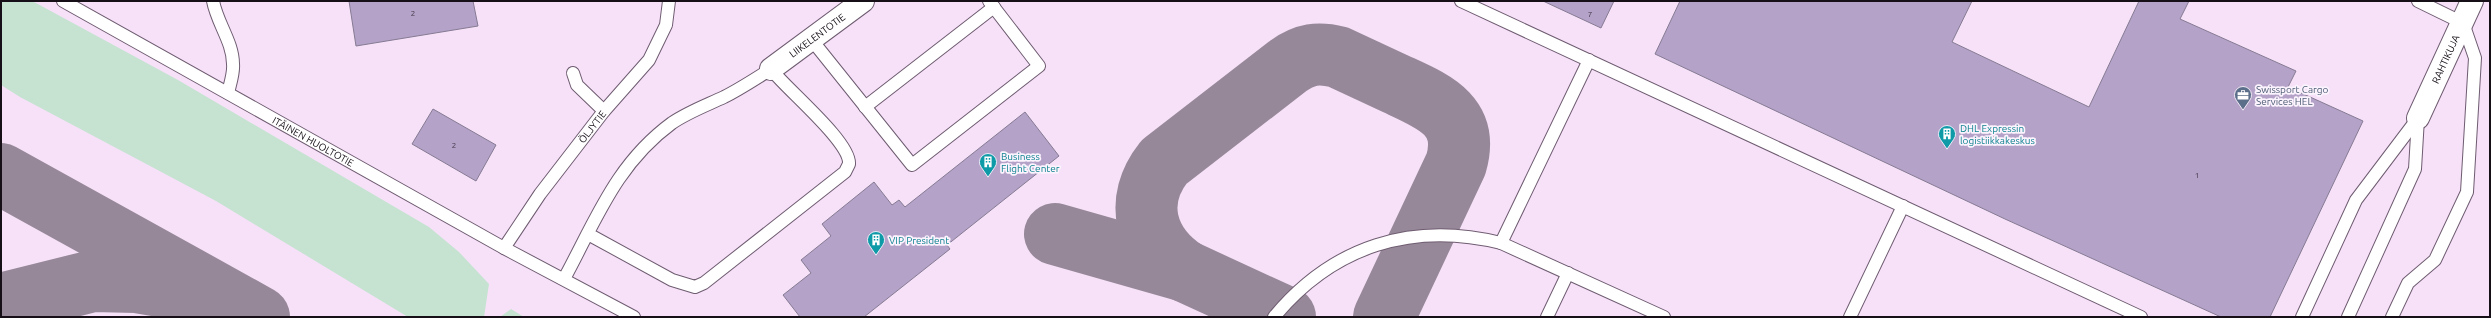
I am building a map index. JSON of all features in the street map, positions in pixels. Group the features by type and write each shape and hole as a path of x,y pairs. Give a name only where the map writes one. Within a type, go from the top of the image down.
{"street":[{"name":"LIIKELENTOTIE","path":"771,69 863,1"},
{"name":"RAHTIKUJA","path":"2418,118 2472,1"}],"lane":[{"name":"ITÄINEN HUOLTOTIE","path":"63,1 504,248 564,278 634,317"},
{"path":"213,1 215,11 228,43 233,64 228,93"},
{"name":"ÖLJYTIE","path":"504,248 540,194 604,111 637,76 658,45 666,25 669,1"},
{"path":"1461,1 2141,317"},
{"path":"2392,317 2408,283 2435,260 2467,192 2475,58 2463,23 2418,1"},
{"path":"811,39 865,107 912,165 1039,66 991,4 865,107"},
{"path":"1501,243 1589,60"},
{"path":"564,278 588,234 607,194 626,166 673,122 725,96 771,69 781,83 814,111 846,153 849,163 845,172 704,283 695,287 672,280 588,234"},
{"path":"573,73 577,85 604,111"},
{"path":"2302,317 2356,200 2418,118"},
{"path":"2348,317 2415,169 2418,118"},
{"path":"1850,317 1904,206"},
{"path":"1274,317 1310,280 1334,264 1385,242 1422,236 1446,235 1475,237 1501,243 1664,317"},
{"path":"1547,317 1568,273"}],"green space":[{"path":"1,1 31,1 36,3 178,80 429,227 459,252 489,284 484,317 408,317 216,201 20,97 1,85"},
{"path":"511,309 524,317 500,317"}],"building":[{"path":"349,1 473,1 478,26 356,46"},
{"path":"1543,1 1614,1 1601,28"},
{"path":"1680,1 1972,1 1952,42 2089,107 2139,1 2189,1 2180,19 2296,71 2288,87 2363,121 2270,317 2221,317 2005,219 1655,54"},
{"path":"433,109 496,145 476,181 412,144"},
{"name":"VIP President","path":"1025,112 1059,156 947,245 950,249 864,317 800,317 783,295 811,273 801,260 831,236 822,224 874,182 892,205 899,200 905,207"}],"taxiway":[{"path":"1185,271 1171,260 1160,248 1148,221 1146,207 1149,192 1154,177 1164,162 1294,62 1318,54 1338,57 1410,90 1435,104 1445,112 1453,122 1458,133 1459,147 1456,164 1384,317"},
{"path":"1,174 259,317"},
{"path":"1055,234 1185,271 1285,317"},
{"path":"1,304 93,281 136,282 189,291"}],"place":[{"name":"Swissport Cargo Services HEL","path":"2243,110"},
{"name":"DHL Expressin logistiikkakeskus","path":"1947,149"},
{"name":"Business Flight Center","path":"988,177"},
{"name":"VIP President","path":"876,255"}]}
